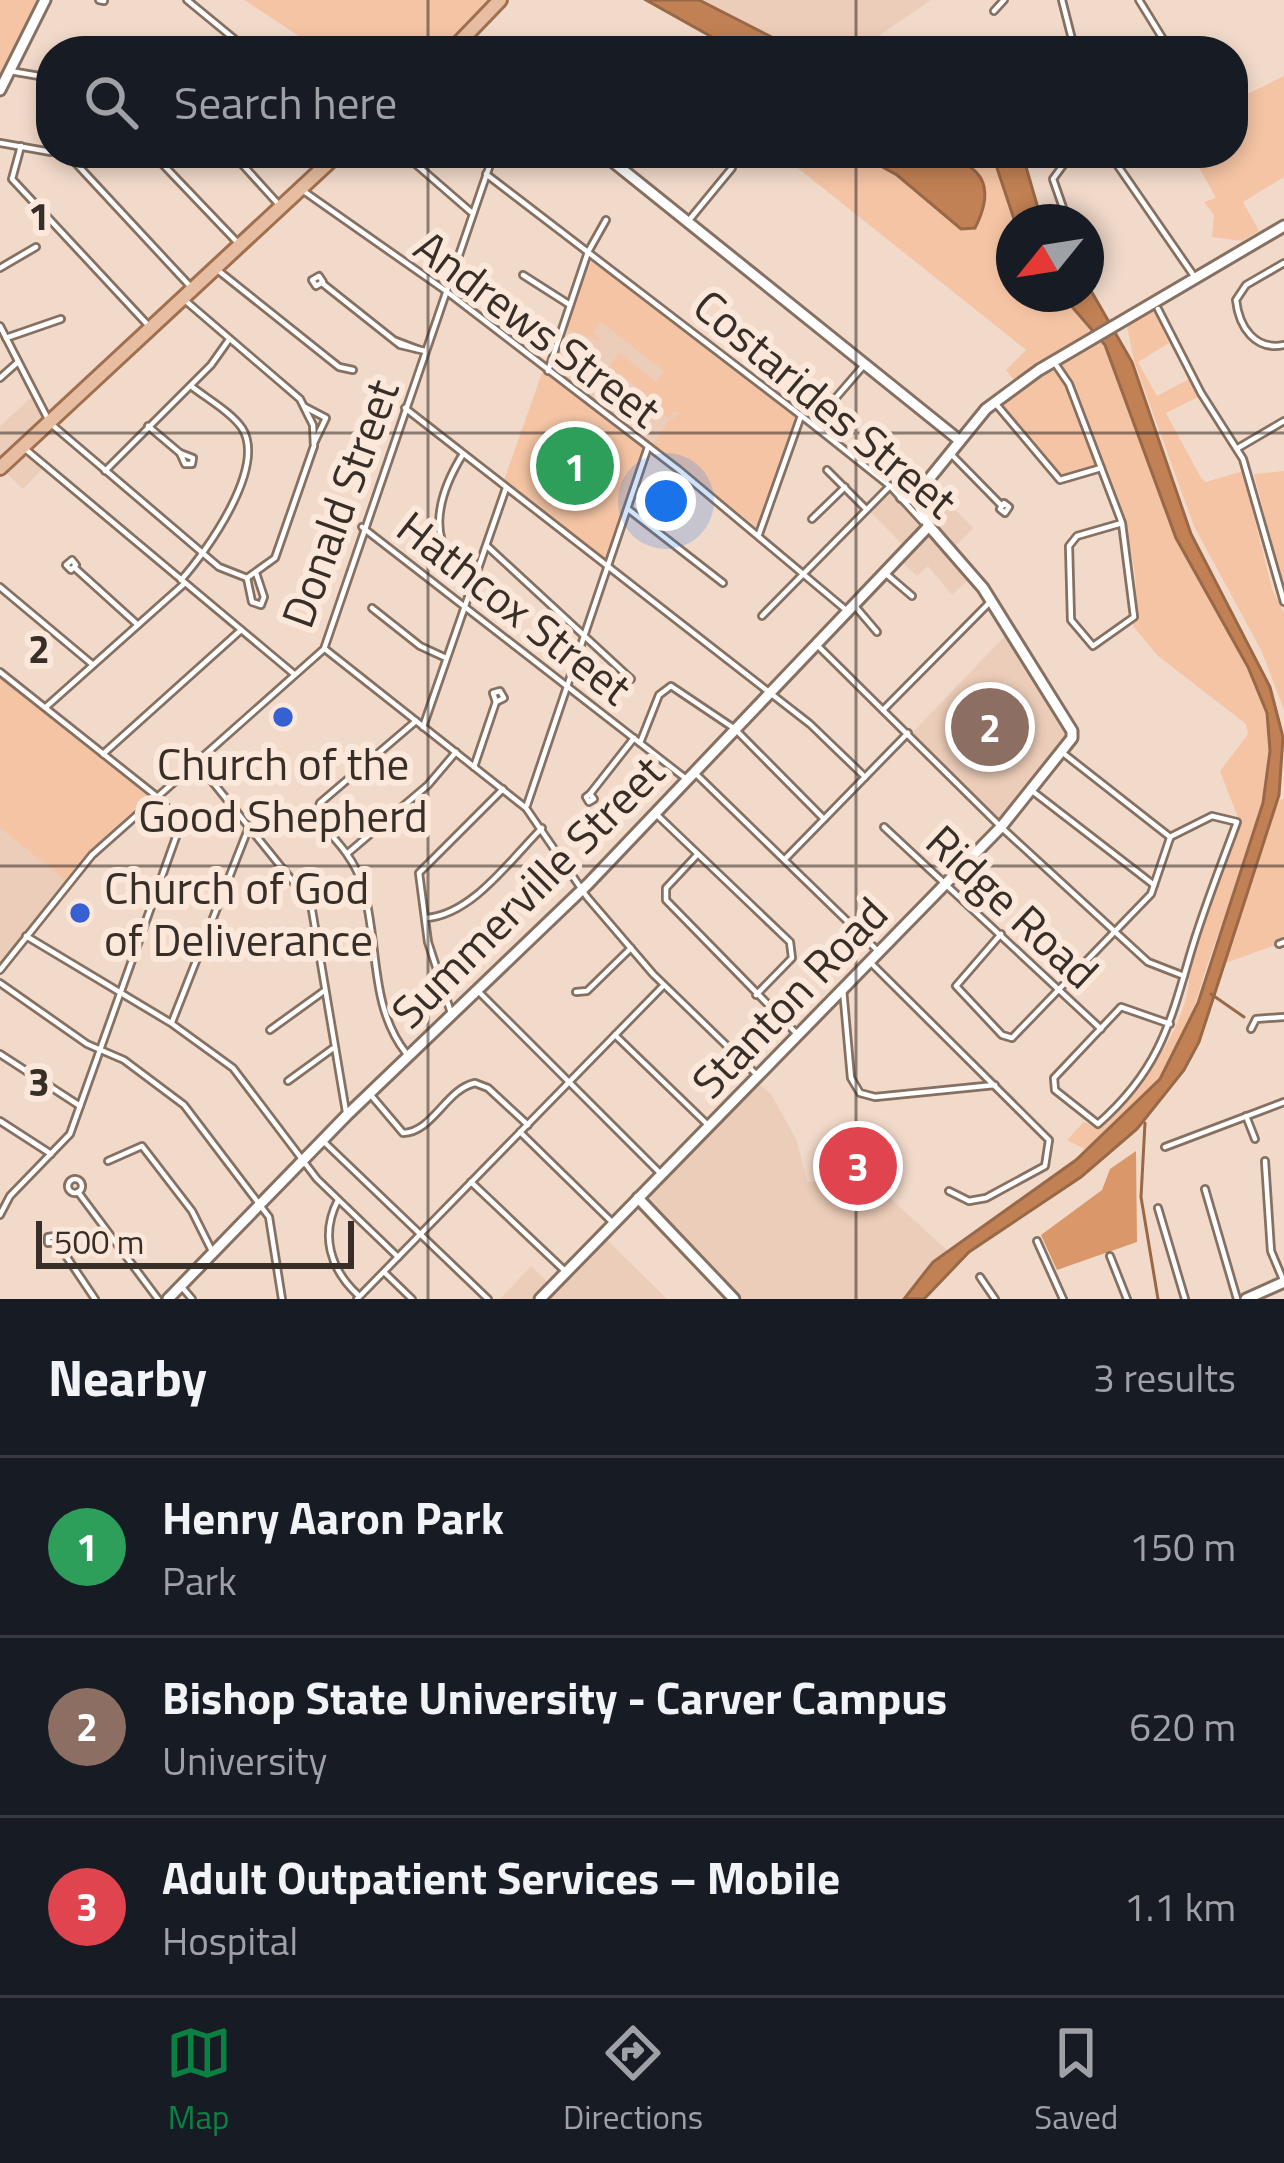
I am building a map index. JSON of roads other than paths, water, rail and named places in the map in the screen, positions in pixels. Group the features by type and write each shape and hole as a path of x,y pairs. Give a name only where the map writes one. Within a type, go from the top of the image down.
{"main road":[{"path":"465,36 500,0"},
{"path":"0,468 322,168"}],"street":[{"path":"0,90 45,0"},
{"path":"187,0 231,36"},
{"path":"994,11 1004,0"},
{"path":"1062,0 1072,36"},
{"path":"1139,0 1156,36"},
{"path":"10,71 36,75"},
{"path":"0,143 36,149"},
{"path":"21,146 12,179 151,328"},
{"path":"0,326 50,423 105,471 230,574 247,578 275,558 326,418 305,407 228,341 80,168"},
{"path":"166,168 240,246"},
{"path":"246,168 281,207"},
{"path":"420,168 472,213"},
{"name":"Donald Street","path":"0,970 92,855 324,649 421,350 488,168"},
{"path":"621,168 959,440"},
{"path":"688,221 731,168"},
{"path":"1061,168 1053,179 1062,204"},
{"path":"1119,168 1194,277"},
{"name":"Costarides Street","path":"486,174 902,497 991,601 1072,731"},
{"name":"Andrews Street","path":"301,188 446,291 877,632"},
{"path":"548,370 587,251 606,220"},
{"path":"902,497 910,499 921,489 995,402 1089,338 1284,226"},
{"path":"0,268 36,248"},
{"path":"1284,262 1246,285 1236,300 1240,319 1263,346 1284,345"},
{"path":"215,268 339,367 353,370"},
{"path":"523,275 570,305"},
{"path":"322,284 396,341 421,350"},
{"path":"1158,309 1201,393 1238,448 1284,602"},
{"path":"6,338 61,320"},
{"path":"105,471 191,386 228,341"},
{"path":"1053,361 1069,384 1122,523 1134,616 1093,646 1071,620 1069,546 1077,536 1122,523"},
{"path":"0,378 18,362"},
{"path":"812,424 865,364"},
{"path":"45,708 183,581 229,512 248,460 248,444 240,426 191,386"},
{"path":"995,402 1066,483 1101,468"},
{"path":"305,407 314,442"},
{"path":"405,408 770,693 865,777"},
{"path":"758,535 801,416"},
{"path":"1238,448 1284,421"},
{"path":"148,426 180,453"},
{"path":"23,447 295,674"},
{"path":"526,808 648,447"},
{"path":"950,453 1001,505"},
{"path":"463,454 437,525 446,556 476,577"},
{"path":"827,470 866,509"},
{"path":"762,616 890,486"},
{"path":"812,519 845,487"},
{"path":"423,727 506,488"},
{"path":"921,489 925,523"},
{"path":"628,509 723,583"},
{"name":"Summerville Street","path":"168,1299 347,1114 582,890 885,572 925,523"},
{"name":"Hathcox Street","path":"362,527 690,776 784,860 1045,1134 1048,1161 986,1198 961,1199 949,1191"},
{"path":"487,546 583,640 631,679"},
{"path":"75,568 138,625"},
{"path":"885,572 912,596"},
{"path":"247,578 252,602 261,605 264,597 256,574"},
{"path":"0,587 93,665"},
{"path":"883,710 991,601"},
{"path":"372,608 419,646 447,658"},
{"path":"102,755 241,630"},
{"path":"816,644 1001,827 1148,962 1186,976"},
{"path":"324,649 526,808 582,890 631,948 758,1076"},
{"path":"0,672 155,795 181,823 66,1142 10,1196 0,1215"},
{"path":"590,794 637,740 658,694 671,686 735,729 824,819"},
{"path":"474,767 496,701"},
{"path":"408,1056 385,1015 364,889 348,853 315,811 416,721"},
{"name":"Stanton Road","path":"540,1299 1001,827 1061,752 1072,731"},
{"path":"784,860 908,734"},
{"path":"348,853 428,785 456,752"},
{"path":"1061,752 1170,837"},
{"path":"195,760 311,904 332,1049 347,1114"},
{"path":"452,1014 425,918 419,873 503,789"},
{"path":"1031,790 1155,886"},
{"path":"655,813 794,951 756,994"},
{"path":"1001,934 956,986 1008,1038 1117,932 1155,886 1170,837 1212,816 1237,822 1170,1024 1154,1062 1129,1096 1092,1125 1052,1082 1121,1007 1170,1024"},
{"path":"171,1023 249,827"},
{"name":"Ridge Road","path":"884,827 1101,1029"},
{"path":"425,918 446,916 464,903 542,828"},
{"path":"698,855 663,895 798,1035"},
{"path":"26,936 171,1023 233,1068 302,1160 398,1257"},
{"path":"576,992 587,992 631,948"},
{"path":"0,983 124,1060 184,1105 269,1217 282,1299"},
{"path":"338,1200 327,1221 335,1271 358,1298 664,986"},
{"path":"843,989 851,1078 860,1093 878,1096 995,1085"},
{"path":"477,990 662,1175"},
{"path":"270,1030 324,991"},
{"path":"1251,1029 1256,1019 1284,1017"},
{"path":"616,1035 709,1126"},
{"path":"288,1081 332,1049"},
{"path":"0,1054 80,1106"},
{"path":"369,1093 403,1133 418,1130 459,1090 475,1083 488,1088 528,1124"},
{"path":"1165,1147 1284,1102"},
{"path":"1246,1116 1255,1139"},
{"path":"0,1121 52,1155"},
{"path":"520,1132 614,1224"},
{"path":"322,1140 488,1299"},
{"path":"108,1161 142,1146 192,1211 213,1252"},
{"path":"1205,1189 1242,1299 1284,1282 1273,1260 1265,1161"},
{"path":"471,1182 566,1272"},
{"path":"0,1188 10,1196"},
{"path":"78,1192 158,1299"},
{"path":"638,1198 734,1299"},
{"path":"1158,1208 1186,1299"},
{"path":"1037,1240 1064,1299"},
{"path":"56,1241 94,1299"},
{"path":"1110,1256 1127,1299"},
{"path":"384,1272 412,1299"},
{"path":"980,1277 995,1299"},
{"path":"181,1286 192,1299"}],"waterway":[{"path":"1211,994 1244,1017"},
{"path":"1145,1123 1141,1197 1158,1299"}],"place":[{"name":"Henry Aaron Park","path":"575,466"},
{"name":"Church of the Good Shepherd","path":"283,717"},
{"name":"Bishop State University - Carver Campus","path":"990,727"},
{"name":"Church of God of Deliverance","path":"80,913"},
{"name":"Adult Outpatient Services – Mobile","path":"858,1166"}]}
